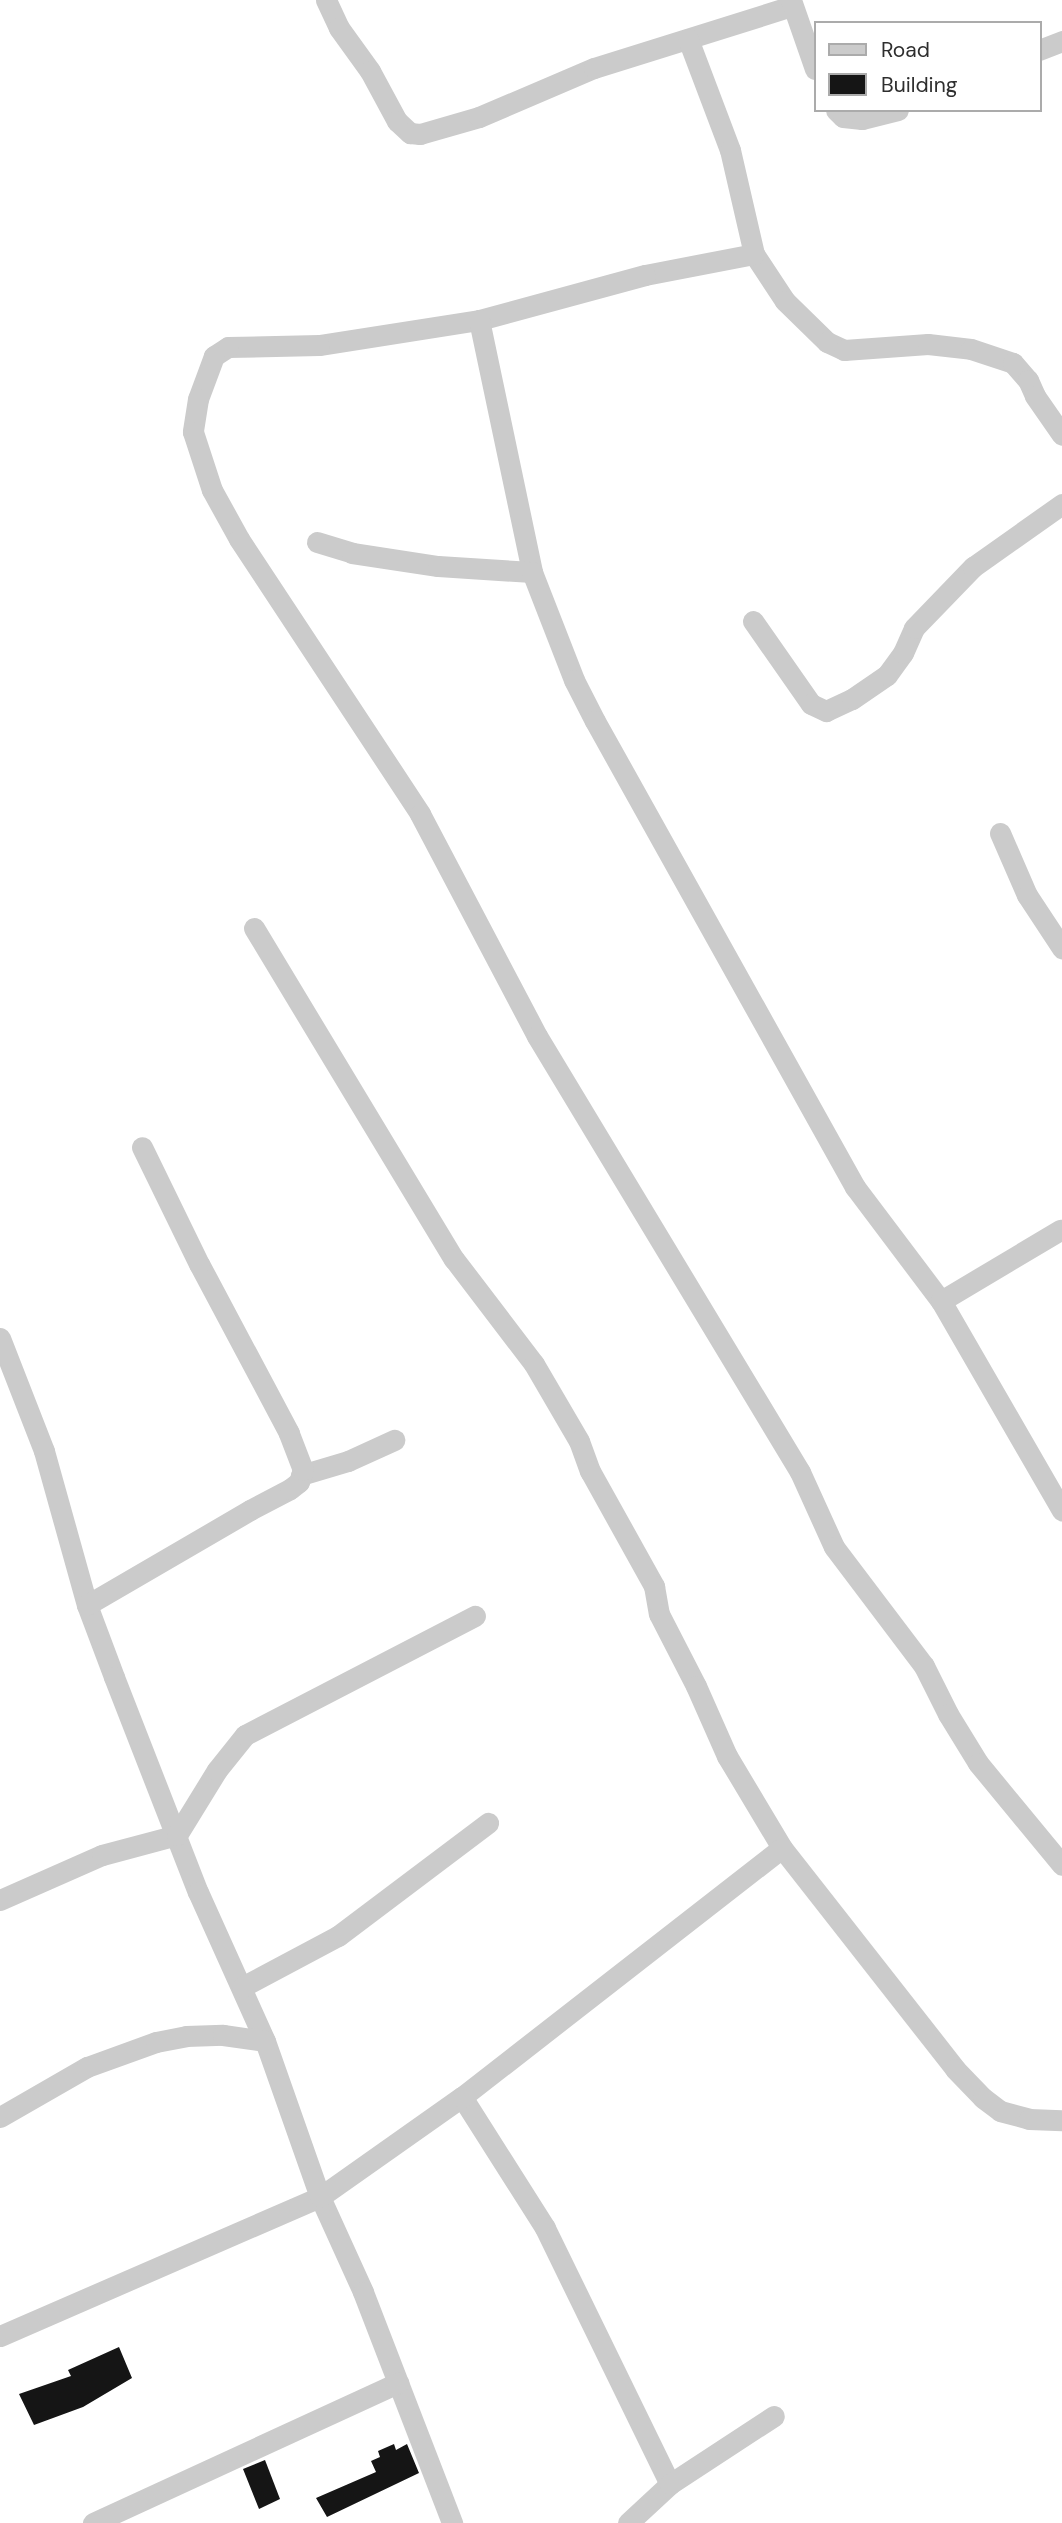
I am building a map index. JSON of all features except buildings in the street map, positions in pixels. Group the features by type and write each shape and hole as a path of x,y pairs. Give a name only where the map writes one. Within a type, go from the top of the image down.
{"street":[{"path":"326,0 339,28 370,71 397,121 410,133 433,132 594,68 792,3 814,66"},
{"path":"688,39 730,150 742,212 754,254 785,301 827,342 845,350 928,344 971,349 1013,363 1028,380 1035,396 1062,435"},
{"path":"1041,49 1062,41"},
{"path":"838,112 843,117 862,119 890,112"},
{"path":"754,254 645,275 479,320 319,345 228,347 214,356 198,399 193,432 212,490 246,550 420,814 537,1036 800,1472 834,1546 872,1601 924,1666 948,1714 978,1763 1062,1866"},
{"path":"479,320 532,572 575,680 595,721 855,1187 941,1301 1062,1511"},
{"path":"753,621 811,704 826,711 852,699 887,675 903,653 914,628 973,568 1060,513"},
{"path":"317,542 352,552 425,564 532,572"},
{"path":"1000,833 1027,895 1062,948"},
{"path":"254,928 454,1259 534,1364 579,1441 590,1471 654,1586 659,1614 696,1686 727,1756 782,1849 955,2069 984,2098 1000,2111 1029,2119 1062,2120"},
{"path":"87,1605 238,1516 290,1489 299,1482 303,1470 289,1433 199,1264 142,1147"},
{"path":"941,1301 1060,1230"},
{"path":"0,1338 44,1451 87,1605 222,1949 265,2041 320,2197 363,2292 452,2523"},
{"path":"301,1475 348,1461 394,1440"},
{"path":"0,1900 102,1855 177,1835 216,1770 245,1735 475,1615"},
{"path":"242,1987 338,1936 488,1823"},
{"path":"0,2336 320,2197 462,2097 782,1849"},
{"path":"0,2117 87,2067 156,2042 186,2036 223,2035 265,2041"},
{"path":"462,2097 545,2228 670,2484"},
{"path":"93,2523 398,2384"},
{"path":"628,2523 670,2484 774,2416"}]}
